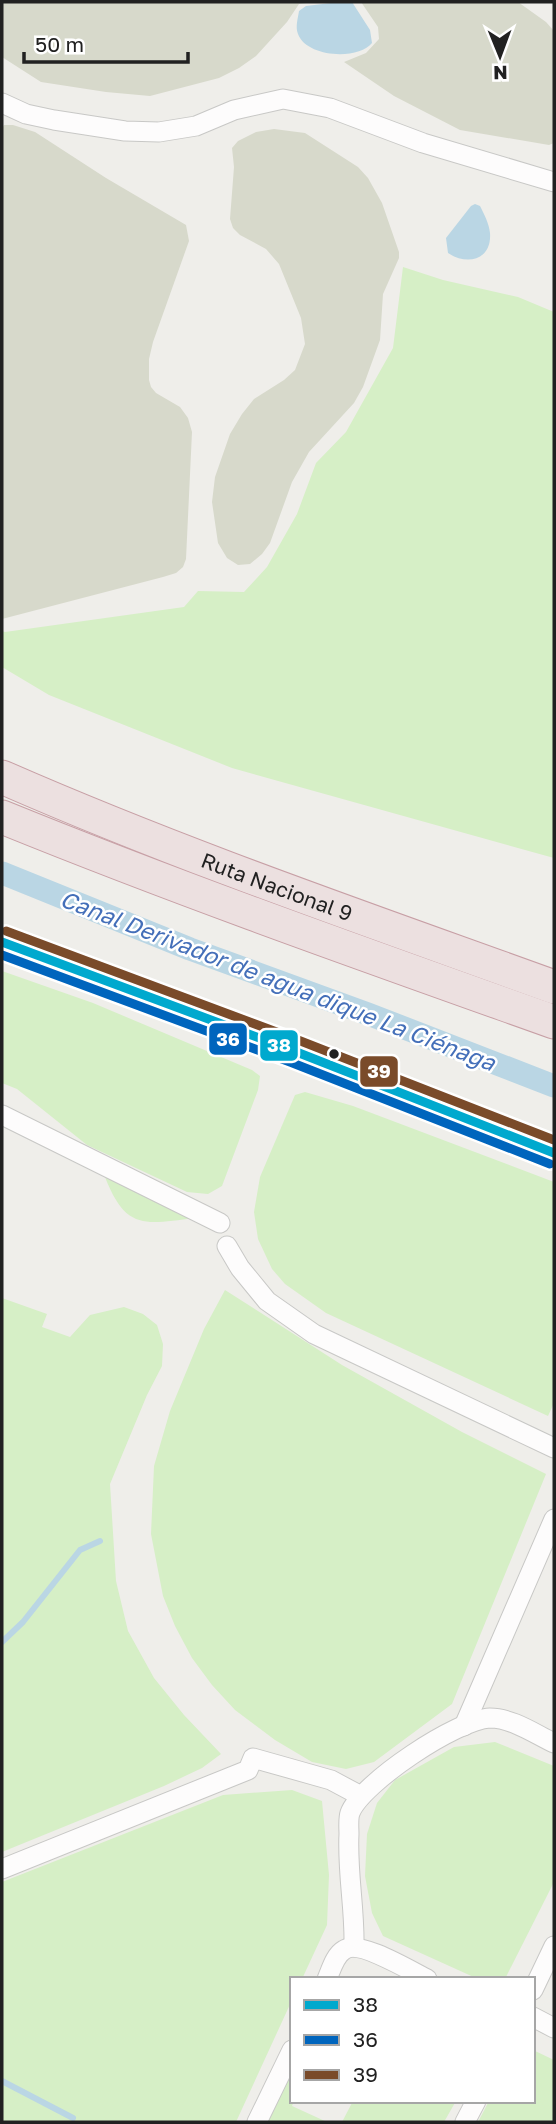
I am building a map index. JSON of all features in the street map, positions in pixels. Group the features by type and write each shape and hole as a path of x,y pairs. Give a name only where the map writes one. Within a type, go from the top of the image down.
{"highway":[{"name":"Ruta Nacional 9","path":"2,777 151,839 554,987"},
{"name":"Ruta Nacional 9","path":"2,817 219,902 554,1022"}],"street":[{"path":"2,103 26,114 79,125 159,132 196,126 234,110 283,99 330,108 423,144 554,182"},
{"path":"2,942 222,1023 554,1153"},
{"path":"2,1115 220,1223"},
{"path":"227,1246 240,1268 267,1301 314,1334 554,1448"},
{"path":"464,1726 554,1519"},
{"path":"354,1947 348,1854 350,1813 361,1796 403,1761 442,1735 489,1718 513,1723 554,1743"},
{"path":"2,1869 248,1770 253,1758 331,1780 361,1796"},
{"path":"535,1986 554,1946"},
{"path":"328,1977 344,1949 354,1947 368,1950 423,1977"},
{"path":"535,2018 554,2028"},
{"path":"257,2122 290,2054"},
{"path":"464,2122 475,2103"}],"shaded area":[{"path":"2,2 314,2 299,4 287,22 256,56 239,68 219,78 150,96 41,82 2,57"},
{"path":"361,2 518,2 546,22 554,31 554,143 549,145 460,130 394,96 344,62 366,53 379,39 378,27"},
{"path":"4,125 35,132 186,225 189,241 153,342 149,359 149,380 156,393 180,407 188,418 192,432 186,559 183,567 176,573 163,577 2,619 2,129"},
{"path":"274,129 305,133 358,167 368,178 382,203 399,258 383,294 380,340 363,387 354,403 309,452 292,482 270,543 250,564 238,565 227,558 218,543 212,502 215,477 230,434 242,414 254,399 295,370 305,344 301,318 279,264 266,249 240,235 233,228 230,219 234,167 232,148 238,141 256,132"}],"green space":[{"path":"403,267 443,280 518,297 554,312 554,858 232,768 49,695 2,667 2,631 184,607 198,591 244,592 267,567 297,514 316,463 346,432 393,348"},
{"path":"2,971 93,1003 252,1070 260,1076 258,1090 222,1186 208,1194 187,1192 87,1145 17,1089 2,1083"},
{"path":"305,1092 353,1106 554,1182 554,1403 548,1416 326,1313 285,1284 272,1269 258,1239 254,1212 260,1177 295,1095"},
{"path":"105,1177 195,1218 163,1222 139,1220 121,1207"},
{"path":"225,1290 342,1365 462,1432 546,1474 452,1704 374,1762 346,1769 312,1762 275,1740 235,1710 192,1658 163,1596 151,1534 154,1466 170,1411 204,1329"},
{"path":"2,1298 47,1314 42,1327 70,1337 90,1315 124,1307 143,1314 157,1325 163,1344 162,1366 110,1484 116,1581 128,1631 154,1678 221,1754 202,1768 164,1786 2,1852"},
{"path":"495,1742 554,1766 554,1882 506,1977 474,1977 383,1936 372,1913 365,1876 367,1834 377,1803 395,1780 454,1747"},
{"path":"292,1790 322,1801 329,1875 327,1925 303,1977 290,1977 290,2004 236,2122 2,2122 2,1882 223,1795"},
{"path":"535,2051 554,2060 554,2122 478,2122 488,2103 535,2103"},
{"path":"290,2074 292,2106 327,2122 267,2122"},
{"path":"352,2103 455,2103 444,2122 342,2122"}],"water":[{"path":"352,2 370,30 372,43 356,52 334,54 322,52 303,42 297,28 299,11 306,6"},
{"path":"475,204 480,206 489,226 490,242 483,255 477,258 470,260 455,257 448,253 446,238"}],"waterway":[{"name":"Canal Derivador de agua dique La Ciénaga","path":"2,873 190,949 554,1086"},
{"path":"2,1642 23,1622 80,1550 100,1541"},
{"path":"2,2081 73,2118"}],"transit line":[{"name":"39","path":"6,931 298,1040 554,1140"},
{"name":"38","path":"2,942 294,1051 554,1153"},
{"name":"36","path":"2,955 290,1062 550,1164"}]}
